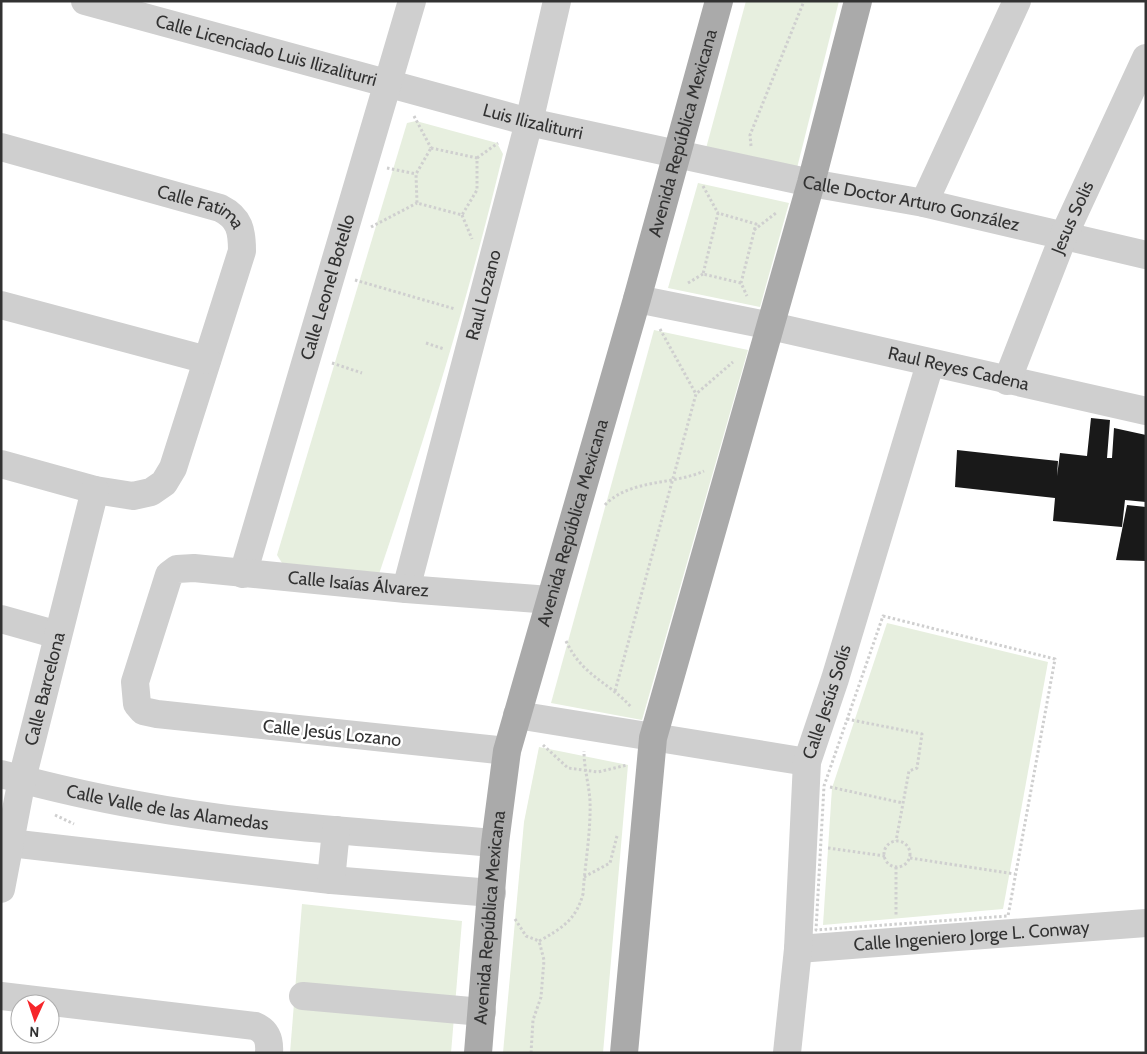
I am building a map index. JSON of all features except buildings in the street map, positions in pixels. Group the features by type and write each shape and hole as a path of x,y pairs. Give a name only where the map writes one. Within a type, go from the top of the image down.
{"main road":[{"name":"Avenida República Mexicana","path":"478,1053 495,843 507,751 637,299 719,1"},
{"path":"624,1053 653,738 811,183 858,1"}],"street":[{"name":"Calle Licenciado Luis Ilizaliturri","path":"84,1 389,84"},
{"name":"Calle Leonel Botello","path":"243,574 412,1"},
{"name":"Raul Lozano","path":"406,590 529,122 557,1"},
{"path":"924,203 1016,1"},
{"name":"Jesus Solis","path":"1008,380 1064,235 1137,94 1146,58"},
{"name":"Luis Ilizaliturri","path":"389,84 529,122 677,155"},
{"name":"Calle Fatima","path":"1,148 220,208 230,213 242,232 242,251 173,468 164,483 151,492 134,496 95,490"},
{"name":"Calle Doctor Arturo González","path":"677,155 811,183 924,203 1146,255"},
{"name":"Raul Reyes Cadena","path":"637,299 771,326 930,364 1146,411"},
{"path":"1,305 206,360"},
{"name":"Calle Jesús Solís","path":"787,1053 798,949 807,762 835,679 930,364"},
{"path":"1,464 95,490"},
{"name":"Calle Barcelona","path":"1,889 12,777 58,634 95,490"},
{"name":"Calle Isaías Álvarez","path":"157,714 143,711 137,704 135,682 169,575 172,571 185,568 406,590 550,600"},
{"path":"1,619 58,634"},
{"name":"Calle Jesús Lozano","path":"157,714 507,751"},
{"path":"517,715 807,762"},
{"name":"Calle Valle de las Alamedas","path":"12,777 138,805 336,830 495,843"},
{"path":"331,880 336,830"},
{"path":"5,843 331,880 492,893"},
{"name":"Calle Ingeniero Jorge L. Conway","path":"798,949 1146,923"},
{"path":"1,996 256,1026 263,1030 270,1049"},
{"path":"303,996 482,1012"}],"path":[{"path":"752,152 750,135 804,1"},
{"path":"420,114 411,112 431,148 477,158 504,138"},
{"path":"417,203 416,174 431,148"},
{"path":"371,220 368,229 417,203 462,215 477,190 477,158"},
{"path":"384,176 389,160"},
{"path":"386,168 416,174"},
{"path":"699,178 718,213 703,274 741,283 756,224 718,213"},
{"path":"355,271 353,280 458,310"},
{"path":"666,325 656,323 696,394"},
{"path":"426,343 448,350"},
{"path":"615,691 696,394 740,356"},
{"path":"328,362 362,373"},
{"path":"603,507 626,491 683,479 706,470"},
{"path":"883,616 1055,659 1008,916 816,930 824,786 847,719 883,616"},
{"path":"561,646 564,637 572,654 585,670 615,691 635,711"},
{"path":"847,719 922,734 918,768 909,771 896,841 886,848 885,856 889,863 896,867"},
{"path":"550,744 541,742 568,768 598,772 632,764"},
{"path":"576,748 594,751"},
{"path":"510,913 526,936 539,941 565,927 580,908 590,802 588,782 584,771 584,750"},
{"path":"824,786 903,804"},
{"path":"584,877 610,863 618,830"},
{"path":"896,841 908,846 910,858"},
{"path":"821,847 885,856"},
{"path":"910,858 1016,874"},
{"path":"896,867 904,864 910,858"},
{"path":"896,867 896,924"},
{"path":"531,1053 533,1020 541,997 544,960 539,941"}],"green space":[{"path":"746,1 839,1 796,172 705,152"},
{"path":"416,121 497,143 503,154 476,260 446,365 379,574 282,563 277,555 407,123"},
{"path":"698,183 789,203 760,307 668,288"},
{"path":"654,330 748,350 642,720 551,703"},
{"path":"887,623 1048,662 1003,909 823,925 832,788"},
{"path":"539,747 628,765 603,1053 503,1053 524,822"},
{"path":"302,904 462,921 451,1053 290,1053"}]}
